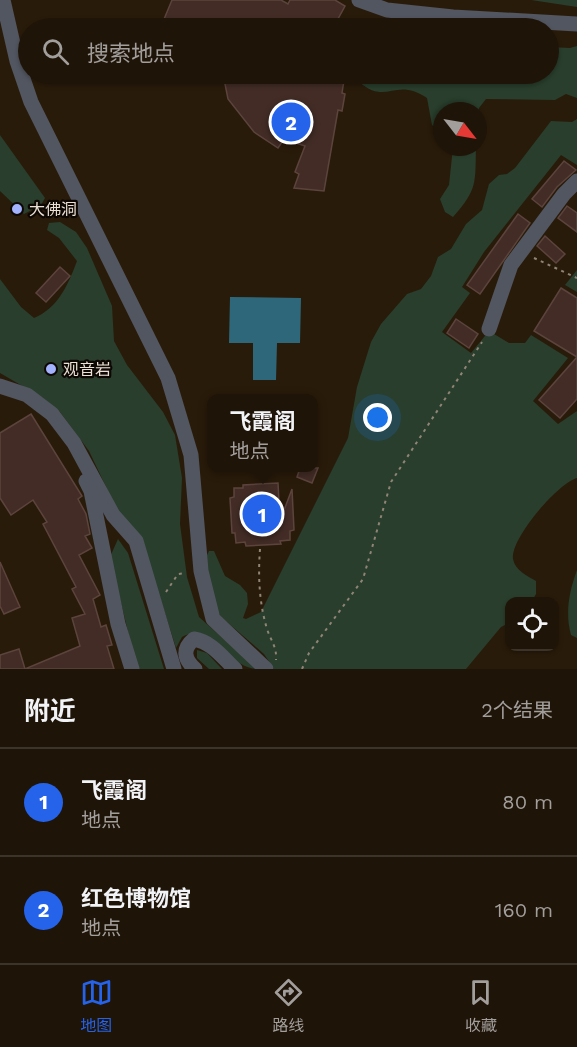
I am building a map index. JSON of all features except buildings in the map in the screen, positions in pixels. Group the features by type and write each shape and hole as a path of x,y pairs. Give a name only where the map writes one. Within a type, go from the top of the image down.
{"street":[{"path":"3,0 18,64"},
{"path":"359,0 387,10 476,18"},
{"path":"559,23 577,24"},
{"path":"25,84 31,102 168,378 190,455 201,571 213,619 266,669"},
{"path":"489,329 511,265 564,194 577,182"},
{"path":"0,386 27,395 52,414 74,443 113,515 136,542 156,602 174,669"},
{"path":"27,395 56,433 91,491 118,624 132,669"},
{"path":"195,669 187,661 185,653 188,644 194,639 203,641 213,648 235,669"}],"path":[{"path":"521,252 577,278"},
{"path":"302,669 309,653 363,579 391,482 489,329"},
{"path":"260,549 258,583 267,628 277,649 275,669"},
{"path":"156,602 178,574 201,571"}],"green space":[{"path":"531,0 577,0 577,7"},
{"path":"577,46 577,98 566,94 555,100 486,99 484,102 433,102 433,126 427,98 405,89 381,92 362,84 559,84 559,47"},
{"path":"577,119 577,165 561,155 484,252 462,287 470,293 442,332 471,353 489,331 509,343 525,343 531,335 568,358 533,401 558,424 577,411 577,478 559,490 537,513 514,550 513,559 516,566 536,581 536,594 534,597 505,597 505,625 466,669 274,669 264,654 220,616 205,559 209,551 214,551 225,576 240,585 247,593 248,604 243,618 246,619 261,612 348,438 357,387 371,342 381,324 407,294 421,289 431,276 438,257 451,249 466,224 482,210 489,184 499,175 507,174 515,168 551,121 572,122"},
{"path":"0,135 45,198 41,205 24,214 0,191"},
{"path":"452,156 476,156 471,192 453,217 445,212 440,199 449,185"},
{"path":"60,222 76,232 87,248 112,306 114,341 127,365 163,412 175,435 182,478 180,524 187,577 199,617 257,669 247,667 237,661 203,634 193,633 182,637 176,648 141,537 118,512 89,451 60,412 43,398 0,373 0,279 21,307 34,318 50,308 66,287 77,261 59,238 47,230 49,223"},
{"path":"577,270 577,292 565,285"},
{"path":"118,539 128,553 164,669 137,669 110,557"},
{"path":"577,570 577,638 571,635 568,611"},
{"path":"197,650 207,653 222,669 209,669 197,658"}],"water":[{"path":"230,297 301,298 300,343 277,343 276,380 253,380 253,343 229,343"}],"place":[{"name":"红色博物馆","path":"291,122"},
{"name":"大佛洞","path":"17,209"},
{"name":"观音岩","path":"51,369"},
{"name":"飞霞阁","path":"262,514"}]}
